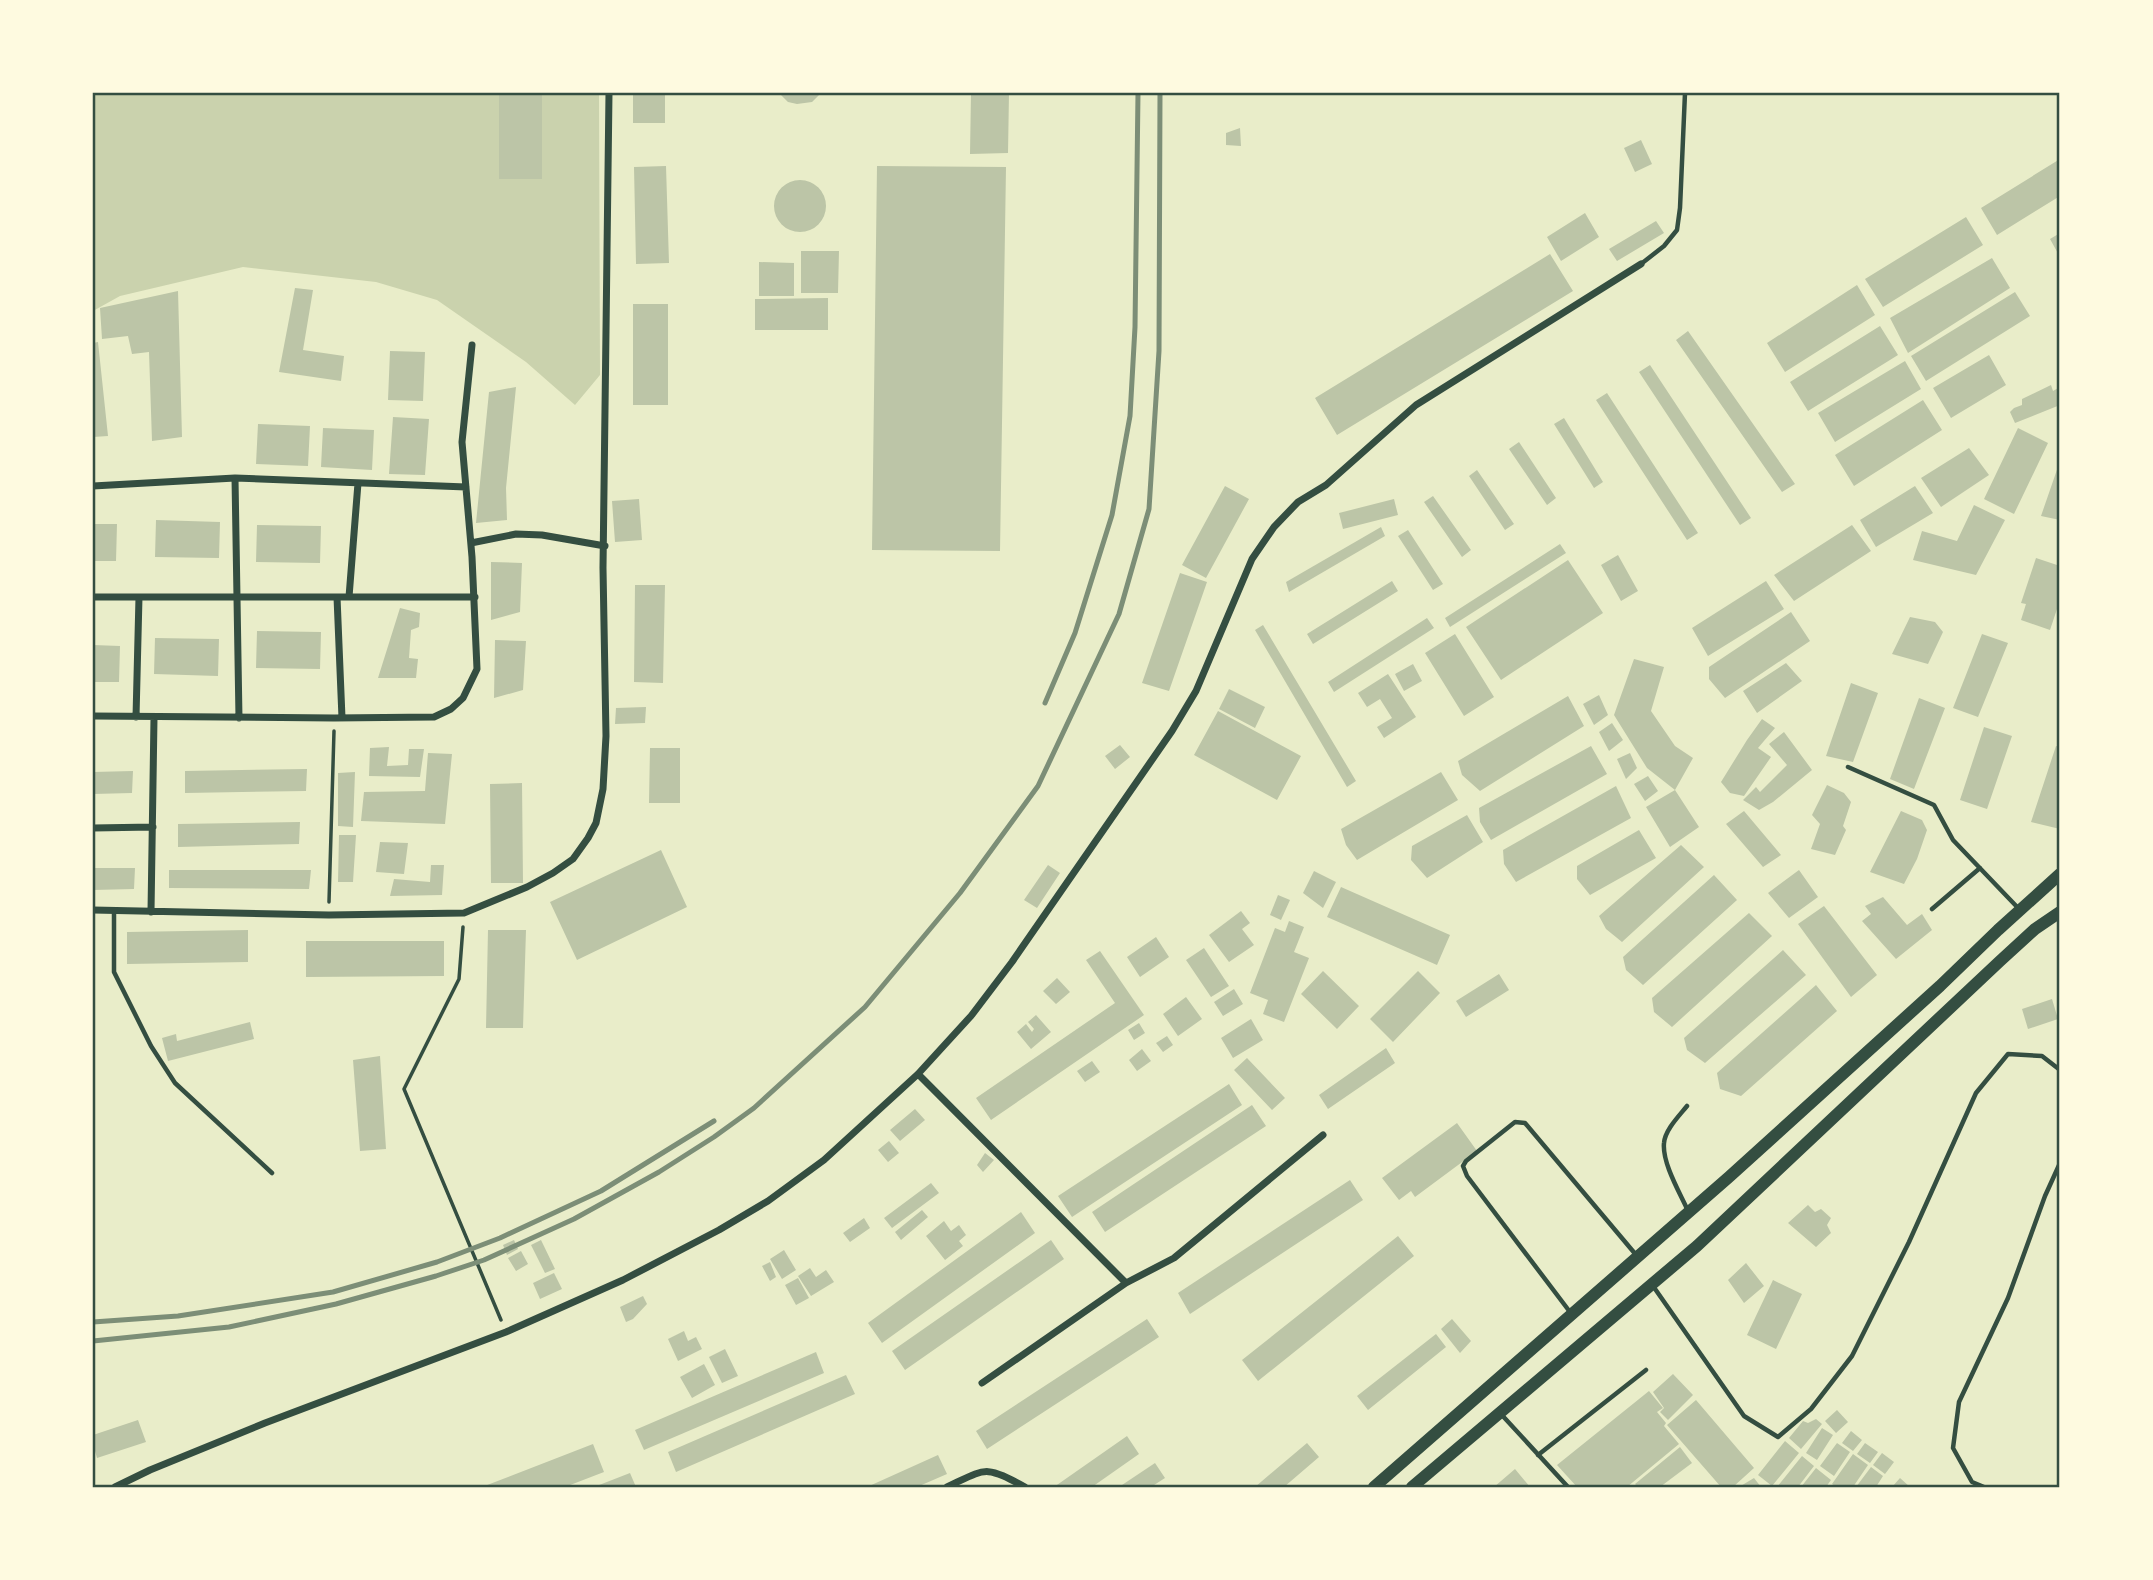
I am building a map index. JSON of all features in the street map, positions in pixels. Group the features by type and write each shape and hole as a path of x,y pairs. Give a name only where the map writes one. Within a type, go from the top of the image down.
{"main road":[{"path":"1374,1487 1941,986 2060,874"},
{"path":"1412,1487 1697,1246 2035,929 2060,912"}],"street":[{"path":"93,910 329,915 464,913 527,887 553,873 573,859 597,822 603,789 606,736 603,568 609,93"},
{"path":"115,1487 265,1423 506,1332 623,1280 768,1201 824,1160 918,1074 971,1016 1012,962 1172,731 1196,691 1252,559 1274,527 1298,502 1326,485 1416,405 1641,264"},
{"path":"93,716 434,716 451,709 463,698 477,668 475,597 462,442 472,345"},
{"path":"93,486 235,478 466,487"},
{"path":"235,478 239,718"},
{"path":"349,597 358,483"},
{"path":"471,543 516,534 542,535 605,546"},
{"path":"93,597 475,597"},
{"path":"136,717 139,597"},
{"path":"337,597 338,718"},
{"path":"151,912 154,718"},
{"path":"93,828 153,827"},
{"path":"918,1074 1126,1283"},
{"path":"982,1383 1126,1283 1174,1258 1323,1135"},
{"path":"947,1487 985,1470 999,1473 1025,1487"}],"lane":[{"path":"1641,264 1664,246 1677,229 1685,93"},
{"path":"1848,766 1934,804 1953,840 2021,910"},
{"path":"1932,909 1980,868"},
{"path":"114,910 114,972 151,1046 175,1083 272,1173"},
{"path":"1651,1285 1744,1416 1778,1437 1811,1409 1852,1356 1909,1242 1976,1093 2008,1054 2042,1056 2060,1070"},
{"path":"1687,1106 1668,1131 1664,1143 1668,1165 1688,1212"},
{"path":"1572,1314 1467,1176 1463,1166 1466,1161 1516,1122 1525,1124 1637,1256"},
{"path":"1984,1487 1972,1482 1953,1448 1959,1402 2008,1297 2060,1163"},
{"path":"1538,1455 1646,1370"},
{"path":"1500,1413 1568,1487"}],"path":[{"path":"329,915 338,718"},
{"path":"464,913 459,979 404,1089 506,1332"}],"green space":[{"path":"93,93 599,93 600,375 575,405 526,362 437,300 376,282 243,267 120,296 93,311"}],"building":[{"path":"499,93 542,93 542,179 499,179"},
{"path":"633,93 665,93 665,123 633,123"},
{"path":"779,93 821,93 812,102 797,104 788,102"},
{"path":"971,93 1009,93 1008,153 970,154"},
{"path":"1240,128 1241,146 1226,145 1226,133"},
{"path":"1641,140 1652,164 1635,172 1624,148"},
{"path":"2060,159 2060,196 1997,235 1981,208"},
{"path":"666,166 669,263 636,264 634,167"},
{"path":"877,166 1006,167 1000,551 872,550"},
{"path":"800,180 810,182 818,188 824,196 824,216 818,224 810,230 800,232 790,230 782,224 776,216 774,206 776,196 782,188 790,182"},
{"path":"1585,213 1599,237 1561,261 1547,237"},
{"path":"1966,217 1983,245 1883,307 1865,279"},
{"path":"1656,221 1664,233 1617,261 1609,249"},
{"path":"2060,233 2060,257 2050,239"},
{"path":"801,251 839,251 838,293 801,293"},
{"path":"1550,254 1573,291 1337,435 1315,398"},
{"path":"1992,258 2010,288 1908,353 1890,318"},
{"path":"759,262 794,263 794,296 759,296"},
{"path":"1857,285 1875,315 1785,372 1767,343"},
{"path":"295,288 313,290 303,350 344,356 341,381 279,372"},
{"path":"178,291 182,437 152,441 149,352 132,354 128,336 102,339 100,308"},
{"path":"2015,292 2030,316 1926,381 1911,356"},
{"path":"828,298 828,330 755,330 755,299"},
{"path":"633,304 668,304 668,405 633,405"},
{"path":"1880,326 1898,355 1808,411 1790,382"},
{"path":"1688,331 1795,484 1782,492 1676,340"},
{"path":"98,342 108,436 93,437 93,343"},
{"path":"390,351 425,352 423,401 388,400"},
{"path":"1989,355 2006,385 1951,418 1933,388"},
{"path":"1905,361 1921,389 1835,442 1818,413"},
{"path":"1650,365 1751,518 1740,525 1639,372"},
{"path":"2051,385 2053,391 2060,387 2060,405 2015,423 2010,412 2022,405 2022,399"},
{"path":"516,387 506,488 507,520 476,523 489,392"},
{"path":"1607,393 1698,533 1687,540 1596,400"},
{"path":"1923,400 1942,430 1854,486 1835,455"},
{"path":"393,417 429,419 425,475 389,474"},
{"path":"1564,418 1603,482 1594,488 1554,424"},
{"path":"258,424 310,426 308,466 256,464"},
{"path":"323,428 374,430 372,470 321,467"},
{"path":"2018,428 2048,443 2014,514 1984,499"},
{"path":"1519,442 1556,498 1547,505 1509,449"},
{"path":"1969,448 1989,475 1941,507 1921,478"},
{"path":"2060,461 2060,520 2041,516"},
{"path":"1477,470 1514,524 1505,530 1469,476"},
{"path":"1225,486 1249,499 1206,578 1182,565"},
{"path":"1915,486 1933,513 1876,547 1860,520"},
{"path":"1433,496 1471,550 1462,557 1424,502"},
{"path":"639,499 642,540 615,542 612,501"},
{"path":"1394,499 1398,515 1343,529 1339,513"},
{"path":"1974,505 2005,520 1976,575 1913,560 1922,531 1957,541"},
{"path":"156,520 220,522 219,558 155,557"},
{"path":"93,524 117,524 116,561 93,561"},
{"path":"257,525 321,526 320,563 256,562"},
{"path":"1852,525 1871,551 1794,601 1774,575"},
{"path":"1381,527 1385,536 1289,592 1286,582"},
{"path":"1408,530 1443,584 1433,590 1398,536"},
{"path":"1560,544 1566,553 1450,627 1445,618"},
{"path":"1618,555 1638,591 1621,601 1601,565"},
{"path":"2036,558 2060,566 2060,600 2050,630 2021,620 2026,604 2021,603"},
{"path":"1568,560 1603,613 1501,680 1466,627"},
{"path":"491,562 522,563 520,612 491,620"},
{"path":"1180,573 1207,582 1169,691 1142,683"},
{"path":"1392,581 1398,591 1313,644 1307,634"},
{"path":"1766,581 1784,609 1708,656 1692,628"},
{"path":"635,585 665,585 663,683 634,682"},
{"path":"400,608 420,613 419,627 411,630 409,658 418,659 416,678 378,678"},
{"path":"1791,612 1810,641 1725,698 1709,679 1709,667"},
{"path":"1910,617 1935,622 1943,632 1928,664 1892,654"},
{"path":"1427,618 1434,628 1334,692 1328,682"},
{"path":"1263,625 1356,781 1347,787 1255,630"},
{"path":"257,631 321,632 320,669 256,668"},
{"path":"1455,634 1494,697 1464,716 1425,653"},
{"path":"1982,634 2008,643 1978,717 1953,708"},
{"path":"155,638 219,639 218,676 154,674"},
{"path":"495,640 526,641 523,690 494,698"},
{"path":"93,645 120,646 119,682 93,682"},
{"path":"1634,659 1664,667 1651,711 1675,746 1693,758 1675,790 1647,768 1614,715"},
{"path":"1786,663 1802,681 1757,713 1743,691"},
{"path":"1413,664 1422,681 1404,691 1395,674"},
{"path":"1388,674 1416,717 1384,738 1377,727 1392,718 1380,699 1367,707 1358,693"},
{"path":"1851,683 1878,693 1853,762 1826,756"},
{"path":"1229,689 1265,707 1255,728 1219,709"},
{"path":"1599,695 1608,715 1594,725 1583,704"},
{"path":"1568,696 1584,726 1480,791 1462,775 1458,761"},
{"path":"1919,698 1945,708 1914,789 1890,779"},
{"path":"646,707 645,723 615,724 616,708"},
{"path":"1218,711 1301,756 1277,800 1194,755"},
{"path":"1762,719 1775,728 1758,748 1771,757 1744,796 1730,793 1721,782"},
{"path":"1612,723 1623,740 1609,751 1599,732"},
{"path":"1984,727 2012,736 1987,809 1960,800"},
{"path":"1784,732 1812,770 1759,810 1743,800 1756,787 1760,792 1787,765 1769,744"},
{"path":"1120,745 1130,757 1115,769 1105,756"},
{"path":"1591,746 1607,774 1491,840 1480,822 1479,808"},
{"path":"2056,746 2060,747 2060,829 2031,822"},
{"path":"389,747 387,766 408,765 409,749 424,749 420,777 369,776 370,748"},
{"path":"650,748 680,748 680,803 649,803"},
{"path":"428,753 452,754 445,824 361,821 364,792 425,791"},
{"path":"1630,753 1637,768 1626,779 1617,759"},
{"path":"307,769 306,791 185,793 185,771"},
{"path":"133,771 132,793 93,794 93,772"},
{"path":"355,772 353,827 338,826 338,773"},
{"path":"1441,772 1458,800 1357,860 1346,845 1341,829"},
{"path":"1648,776 1658,791 1645,801 1634,784"},
{"path":"522,783 523,883 491,883 490,784"},
{"path":"1827,785 1844,793 1851,802 1843,826 1846,830 1835,855 1811,849 1820,824 1812,815"},
{"path":"1616,786 1631,818 1516,882 1504,864 1503,850"},
{"path":"1675,790 1699,827 1670,847 1646,807"},
{"path":"1744,811 1781,855 1763,867 1726,824"},
{"path":"1901,811 1922,820 1927,830 1917,859 1904,884 1870,872"},
{"path":"1467,815 1483,842 1427,878 1411,860 1412,846"},
{"path":"300,822 299,844 178,847 178,824"},
{"path":"1639,830 1656,858 1590,895 1577,879 1577,866"},
{"path":"339,835 356,835 353,882 338,882"},
{"path":"380,842 408,843 404,874 376,872"},
{"path":"1681,845 1704,867 1622,942 1606,929 1599,916"},
{"path":"661,850 687,907 577,960 550,902"},
{"path":"431,865 444,865 442,895 390,896 394,879 430,882"},
{"path":"1048,865 1060,873 1037,908 1024,900"},
{"path":"93,868 135,868 134,889 93,890"},
{"path":"169,870 311,870 309,889 169,888"},
{"path":"1799,870 1818,897 1789,918 1768,893"},
{"path":"1314,871 1336,882 1323,908 1303,893"},
{"path":"1714,875 1737,900 1643,985 1626,970 1623,957"},
{"path":"1341,887 1450,935 1437,965 1327,917"},
{"path":"1278,895 1290,900 1281,920 1270,915"},
{"path":"1883,897 1907,925 1922,914 1932,930 1896,959 1862,921 1871,914 1865,906"},
{"path":"1824,906 1877,975 1851,997 1798,924"},
{"path":"1241,911 1250,923 1242,929 1254,945 1229,962 1209,935"},
{"path":"1749,913 1772,936 1672,1027 1654,1012 1652,998"},
{"path":"1289,921 1304,927 1294,952 1309,958 1284,1022 1263,1014 1268,1000 1250,993 1275,928 1285,932"},
{"path":"248,930 248,962 127,964 127,932"},
{"path":"488,930 526,930 523,1028 486,1028"},
{"path":"1156,937 1169,957 1140,977 1127,957"},
{"path":"306,941 444,941 444,976 306,977"},
{"path":"1204,948 1229,986 1211,997 1186,960"},
{"path":"1783,950 1806,975 1705,1063 1687,1050 1684,1038"},
{"path":"1100,951 1144,1015 991,1120 976,1098 1115,1003 1086,960"},
{"path":"1323,971 1359,1006 1337,1029 1301,994"},
{"path":"1418,971 1440,993 1393,1042 1370,1019"},
{"path":"1499,974 1509,990 1466,1017 1456,1001"},
{"path":"1057,978 1070,992 1056,1004 1043,991"},
{"path":"1816,985 1837,1011 1741,1096 1720,1089 1717,1073"},
{"path":"1234,989 1243,1004 1223,1016 1214,1002"},
{"path":"1186,997 1202,1019 1178,1036 1163,1014"},
{"path":"2052,999 2058,1019 2028,1029 2022,1009"},
{"path":"1036,1015 1051,1032 1031,1049 1017,1032 1026,1024 1032,1032 1034,1029 1028,1022"},
{"path":"1251,1019 1263,1040 1233,1058 1221,1038"},
{"path":"250,1022 254,1039 168,1061 162,1038 176,1034 177,1041"},
{"path":"1139,1023 1145,1033 1134,1040 1128,1030"},
{"path":"1167,1036 1173,1045 1163,1052 1156,1043"},
{"path":"1386,1048 1395,1063 1328,1109 1319,1095"},
{"path":"1142,1049 1151,1061 1137,1071 1129,1060"},
{"path":"380,1056 386,1149 360,1151 353,1060"},
{"path":"1247,1058 1285,1098 1272,1110 1234,1070"},
{"path":"1092,1061 1100,1072 1085,1082 1077,1071"},
{"path":"1229,1084 1242,1105 1072,1217 1058,1196"},
{"path":"1252,1105 1266,1126 1105,1232 1092,1212"},
{"path":"915,1109 925,1120 900,1141 890,1130"},
{"path":"1457,1123 1477,1151 1415,1197 1411,1191 1399,1200 1382,1178"},
{"path":"889,1141 899,1153 888,1162 878,1150"},
{"path":"985,1153 994,1160 983,1172 977,1165"},
{"path":"1350,1180 1363,1200 1190,1314 1178,1293"},
{"path":"931,1183 939,1193 892,1228 884,1218"},
{"path":"1808,1205 1815,1212 1821,1209 1831,1218 1827,1225 1831,1233 1816,1247 1788,1223"},
{"path":"922,1210 928,1217 901,1240 895,1232"},
{"path":"1021,1212 1035,1233 882,1343 868,1323"},
{"path":"864,1218 870,1228 850,1242 843,1233"},
{"path":"944,1221 951,1231 959,1225 966,1235 959,1241 963,1246 945,1260 926,1236"},
{"path":"1398,1236 1414,1256 1258,1381 1242,1360"},
{"path":"514,1240 518,1249 507,1255 503,1245"},
{"path":"541,1240 555,1269 545,1273 531,1245"},
{"path":"1051,1240 1064,1259 905,1370 892,1351"},
{"path":"784,1250 796,1270 782,1279 770,1259"},
{"path":"521,1251 528,1264 516,1271 508,1258"},
{"path":"770,1262 776,1277 770,1281 762,1266"},
{"path":"1746,1263 1764,1286 1744,1303 1728,1280"},
{"path":"810,1268 816,1277 826,1270 834,1282 811,1296 798,1276"},
{"path":"554,1273 562,1289 540,1299 533,1283"},
{"path":"798,1278 809,1298 796,1305 785,1285"},
{"path":"1773,1280 1802,1294 1776,1349 1747,1335"},
{"path":"643,1296 647,1304 633,1319 626,1322 620,1307"},
{"path":"1147,1319 1159,1337 987,1449 976,1431"},
{"path":"1452,1319 1471,1341 1460,1353 1441,1329"},
{"path":"684,1331 688,1341 696,1337 702,1349 678,1361 668,1339"},
{"path":"1436,1334 1446,1347 1368,1410 1357,1396"},
{"path":"725,1349 738,1376 722,1383 709,1357"},
{"path":"816,1352 824,1373 644,1450 635,1430"},
{"path":"704,1364 715,1385 692,1398 680,1377"},
{"path":"1673,1374 1693,1395 1668,1420 1660,1412 1664,1408 1653,1392"},
{"path":"846,1375 855,1394 676,1472 668,1452"},
{"path":"1649,1391 1663,1408 1657,1412 1666,1423 1664,1426 1679,1444 1627,1487 1577,1487 1557,1465"},
{"path":"1696,1400 1754,1468 1733,1487 1721,1487 1667,1425"},
{"path":"1837,1410 1848,1422 1836,1433 1825,1421"},
{"path":"1816,1419 1822,1424 1801,1449 1789,1438 1803,1421 1808,1423"},
{"path":"138,1420 146,1442 97,1458 93,1435"},
{"path":"1822,1428 1833,1435 1817,1460 1806,1453"},
{"path":"1851,1431 1862,1440 1853,1451 1842,1443"},
{"path":"1127,1436 1139,1454 1092,1487 1054,1487"},
{"path":"1785,1441 1799,1453 1772,1486 1758,1475"},
{"path":"1307,1443 1319,1457 1284,1487 1255,1487"},
{"path":"1837,1443 1850,1452 1834,1476 1820,1466"},
{"path":"1865,1443 1878,1452 1870,1463 1857,1454"},
{"path":"593,1444 604,1472 565,1487 482,1487"},
{"path":"1680,1447 1692,1463 1660,1487 1638,1487 1635,1484"},
{"path":"1882,1453 1894,1462 1885,1474 1873,1465"},
{"path":"1853,1454 1868,1465 1853,1487 1836,1487 1832,1484"},
{"path":"938,1455 947,1474 917,1487 867,1487"},
{"path":"1802,1456 1814,1466 1798,1487 1777,1487"},
{"path":"1155,1463 1165,1478 1151,1487 1119,1487"},
{"path":"1871,1467 1883,1476 1876,1487 1856,1487"},
{"path":"1816,1468 1831,1480 1826,1487 1801,1487"},
{"path":"1515,1469 1530,1487 1494,1487"},
{"path":"630,1473 636,1487 594,1487"},
{"path":"1754,1478 1761,1487 1739,1487"},
{"path":"1900,1478 1910,1487 1892,1487"}],"railway":[{"path":"1045,703 1075,633 1112,515 1130,416 1135,327 1138,93"},
{"path":"93,1341 229,1327 336,1304 484,1260 574,1219 659,1172 714,1137 754,1108 865,1007 960,893 1038,786 1119,614 1149,509 1159,351 1160,93"},
{"path":"93,1322 178,1316 333,1292 437,1262 500,1238 601,1191 714,1121"}]}
